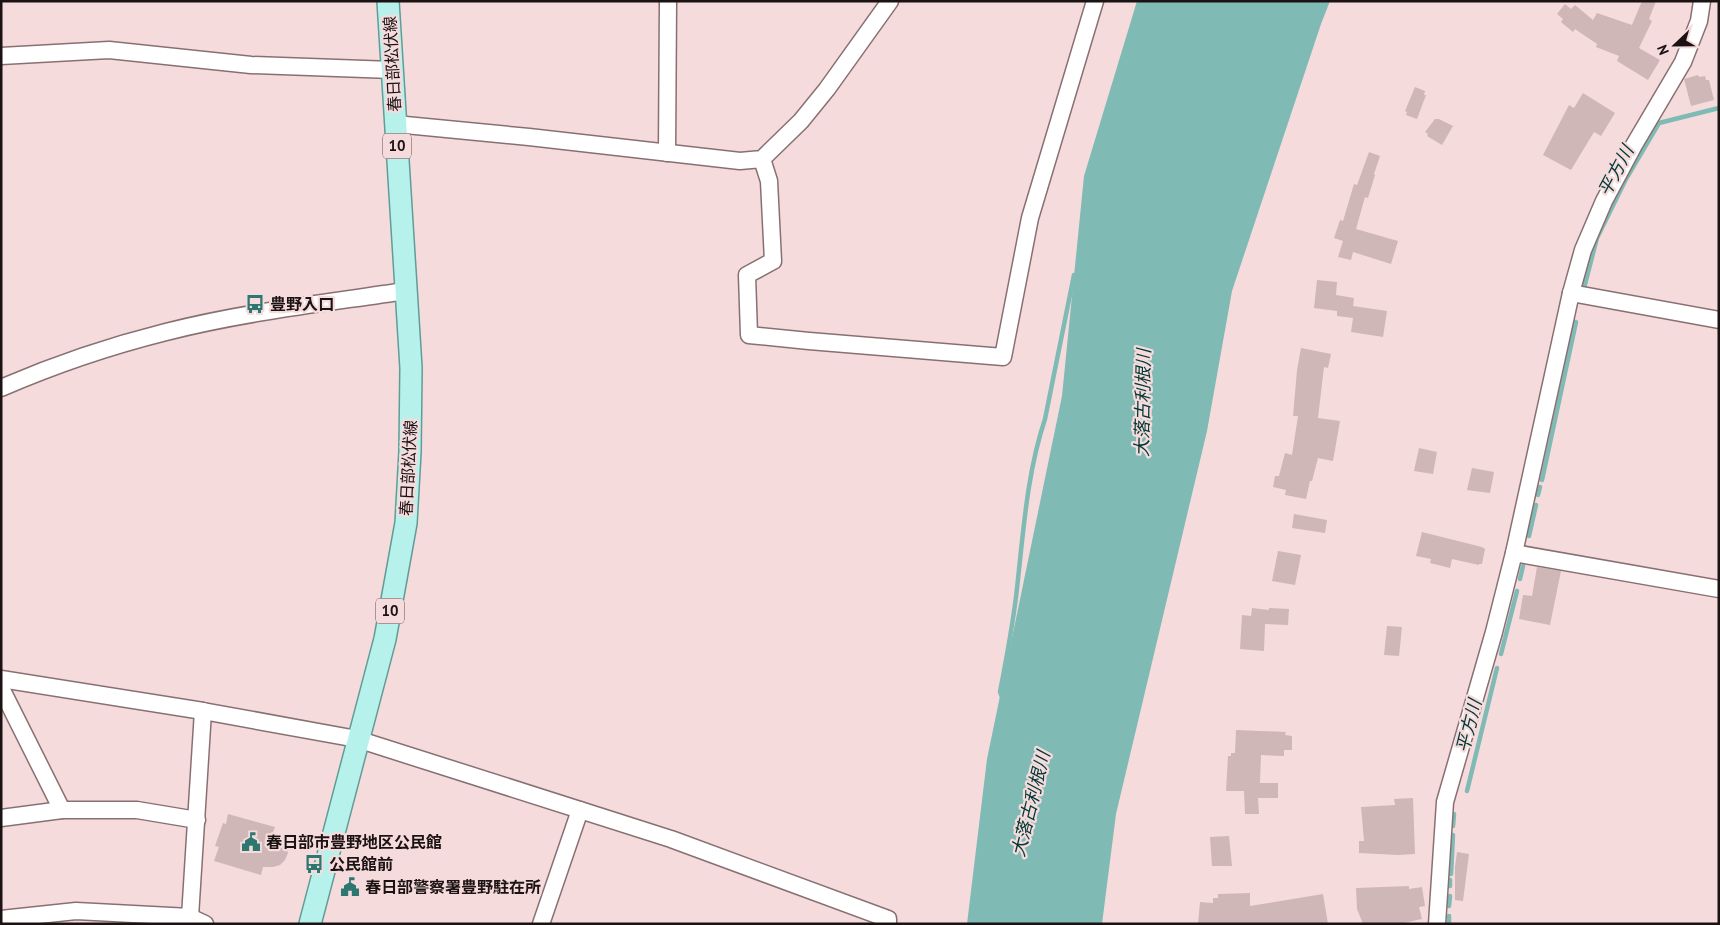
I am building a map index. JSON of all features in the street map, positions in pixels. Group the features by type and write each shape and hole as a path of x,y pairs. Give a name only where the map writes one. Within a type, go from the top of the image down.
{"main road":[{"name":"春日部松伏線","path":"310,924 385,638 406,523 410,452 411,368 388,1"}],"street":[{"path":"667,153 668,1"},
{"path":"395,124 740,161 762,159 800,121 827,88 890,1"},
{"path":"762,159 769,181 773,261 747,275 749,335 1003,357 1030,218 1096,1"},
{"path":"1437,924 1445,802 1494,632 1514,553 1571,293 1583,250 1604,201 1634,145 1683,62 1700,21 1702,1"},
{"path":"1,56 109,50 251,65 392,70"},
{"path":"1,388 77,358 168,332 223,320 405,291"},
{"path":"1571,293 1719,320"},
{"path":"1514,553 1719,589"},
{"path":"1,679 203,711 357,739 671,839 888,919 888,924"},
{"path":"1,688 62,810"},
{"path":"1,919 76,918 197,921 197,820 203,711"},
{"path":"1,818 62,810 137,810 197,820"},
{"path":"542,924 580,810"}],"water":[{"name":"大落古利根川","path":"1137,1 1330,1 1232,291 1207,431 1116,814 1102,924 967,924 987,759 1062,396 1084,176"}],"building":[{"path":"1642,1 1656,1 1649,19 1652,21 1639,48 1660,60 1648,80 1617,61 1619,56 1596,47 1597,44 1575,29 1573,32 1561,22 1563,19 1557,14 1565,4 1571,9 1575,5 1593,20 1597,13 1632,25"},
{"path":"1698,75 1699,77 1705,76 1706,80 1709,80 1714,100 1691,106 1684,79"},
{"path":"1415,87 1425,91 1424,95 1426,95 1417,119 1406,115 1407,112 1405,111"},
{"path":"1583,93 1615,113 1601,136 1594,132 1571,170 1543,155 1569,105 1574,108"},
{"path":"1435,119 1453,126 1442,145 1427,136 1428,134 1425,132"},
{"path":"1369,152 1380,156 1368,198 1365,197 1356,229 1398,241 1391,264 1353,252 1351,260 1338,257 1343,241 1334,238 1340,220 1343,221 1354,184 1357,185"},
{"path":"1317,280 1337,282 1336,295 1354,298 1353,306 1387,311 1383,337 1351,332 1353,318 1337,316 1337,311 1314,308"},
{"path":"1301,348 1331,354 1328,368 1324,367 1318,418 1340,421 1333,461 1318,458 1306,499 1285,495 1286,490 1273,487 1275,476 1279,476 1285,453 1292,455 1298,416 1293,416"},
{"path":"1419,448 1437,452 1433,474 1414,471"},
{"path":"1472,468 1494,472 1490,493 1467,490"},
{"path":"1294,514 1327,520 1325,533 1292,528"},
{"path":"1422,532 1482,547 1485,549 1482,564 1452,559 1450,568 1430,563 1431,559 1416,556"},
{"path":"1278,551 1301,555 1295,585 1272,581"},
{"path":"1537,567 1561,571 1550,625 1519,619 1523,595 1532,596"},
{"path":"1252,608 1269,610 1269,608 1289,609 1288,625 1265,624 1264,651 1240,649 1242,615 1251,616"},
{"path":"1387,626 1402,627 1399,656 1384,655"},
{"path":"1236,730 1286,732 1285,735 1292,736 1292,750 1284,750 1284,756 1261,755 1260,783 1278,783 1278,798 1258,798 1259,814 1245,814 1244,791 1226,791 1228,756 1231,756 1231,753 1235,753"},
{"path":"1413,798 1415,854 1359,853 1359,841 1364,841 1361,807 1395,805 1394,799"},
{"name":"春日部市豊野地区公民館","path":"228,814 275,827 273,832 283,839 286,846 288,853 285,860 280,865 263,867 261,875 214,861 219,847 215,846 223,823 226,824"},
{"path":"1229,836 1232,866 1212,866 1210,837"},
{"path":"1457,852 1469,854 1463,901 1455,900"},
{"path":"1409,886 1409,889 1422,887 1425,906 1419,907 1422,919 1399,924 1363,924 1357,909 1356,888"},
{"path":"1250,893 1250,906 1323,894 1328,924 1198,924 1200,902 1213,903 1213,898 1218,898 1218,894"}],"waterway":[{"name":"平方川","path":"1583,292 1597,238 1626,179 1659,123 1719,108"},
{"path":"1002,697 1000,692 1009,645 1029,485 1045,419 1074,275"},
{"name":"平方川","path":"1542,480 1576,322"},
{"name":"平方川","path":"1538,495 1540,487"},
{"name":"平方川","path":"1529,536 1536,505"},
{"name":"平方川","path":"1520,579 1523,566"},
{"name":"平方川","path":"1501,654 1517,591"},
{"name":"平方川","path":"1467,791 1497,668"},
{"name":"平方川","path":"1453,826 1454,814"},
{"name":"平方川","path":"1451,874 1453,835"},
{"name":"平方川","path":"1450,880 1450,886"},
{"name":"平方川","path":"1449,906 1450,896"},
{"name":"平方川","path":"1449,916 1449,924"}],"place":[{"name":"豊野入口","path":"255,304"},
{"name":"春日部市豊野地区公民館","path":"251,842"},
{"name":"公民館前","path":"314,864"},
{"name":"春日部警察署豊野駐在所","path":"350,887"}]}
